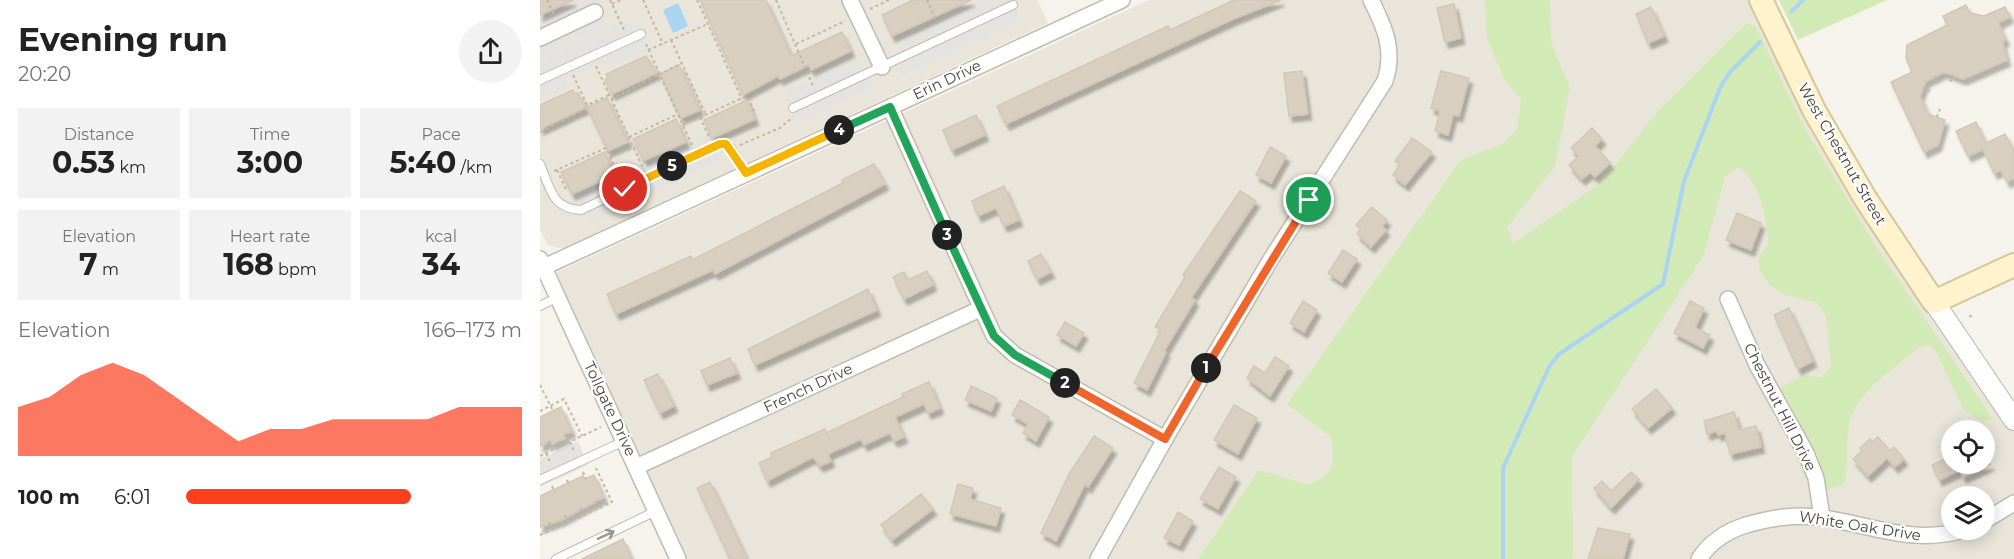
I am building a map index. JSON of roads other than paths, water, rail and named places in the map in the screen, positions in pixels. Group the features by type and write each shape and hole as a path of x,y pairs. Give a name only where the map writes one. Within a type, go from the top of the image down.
{"main road":[{"name":"West Chestnut Street","path":"1761,0 1814,110 1865,198 1934,302"},
{"path":"1934,302 2014,265"}],"street":[{"path":"850,0 882,67"},
{"name":"Erin Drive","path":"542,263 746,173 1122,0"},
{"path":"1098,559 1165,439 1271,259 1385,81 1390,49 1385,29 1371,0"},
{"path":"540,38 596,12"},
{"path":"890,107 994,336 1004,347 1165,439"},
{"name":"Tollgate Drive","path":"542,263 678,559"},
{"name":"Chestnut Hill Drive","path":"1728,299 1757,365 1806,453 1816,478 1822,518"},
{"path":"1934,302 2014,420"},
{"name":"French Drive","path":"636,467 980,309"},
{"path":"1995,514 2014,503"},
{"name":"White Oak Drive","path":"1699,559 1705,549 1737,528 1775,518 1822,518 1895,535 1930,537 1941,535"}],"lane":[{"path":"795,108 1013,5"},
{"path":"540,80 641,34"},
{"path":"540,164 556,202 567,210 581,210 714,147 726,144 731,148 746,173"},
{"path":"540,306 558,297"},
{"path":"540,480 624,441"},
{"path":"556,559 656,511"}],"water":[{"path":"678,3 688,26 673,33 663,10"}],"waterway":[{"path":"1792,11 1803,0"},
{"path":"1503,559 1503,468 1549,367 1559,354 1663,284 1684,181 1720,88 1729,73 1760,42"}]}
